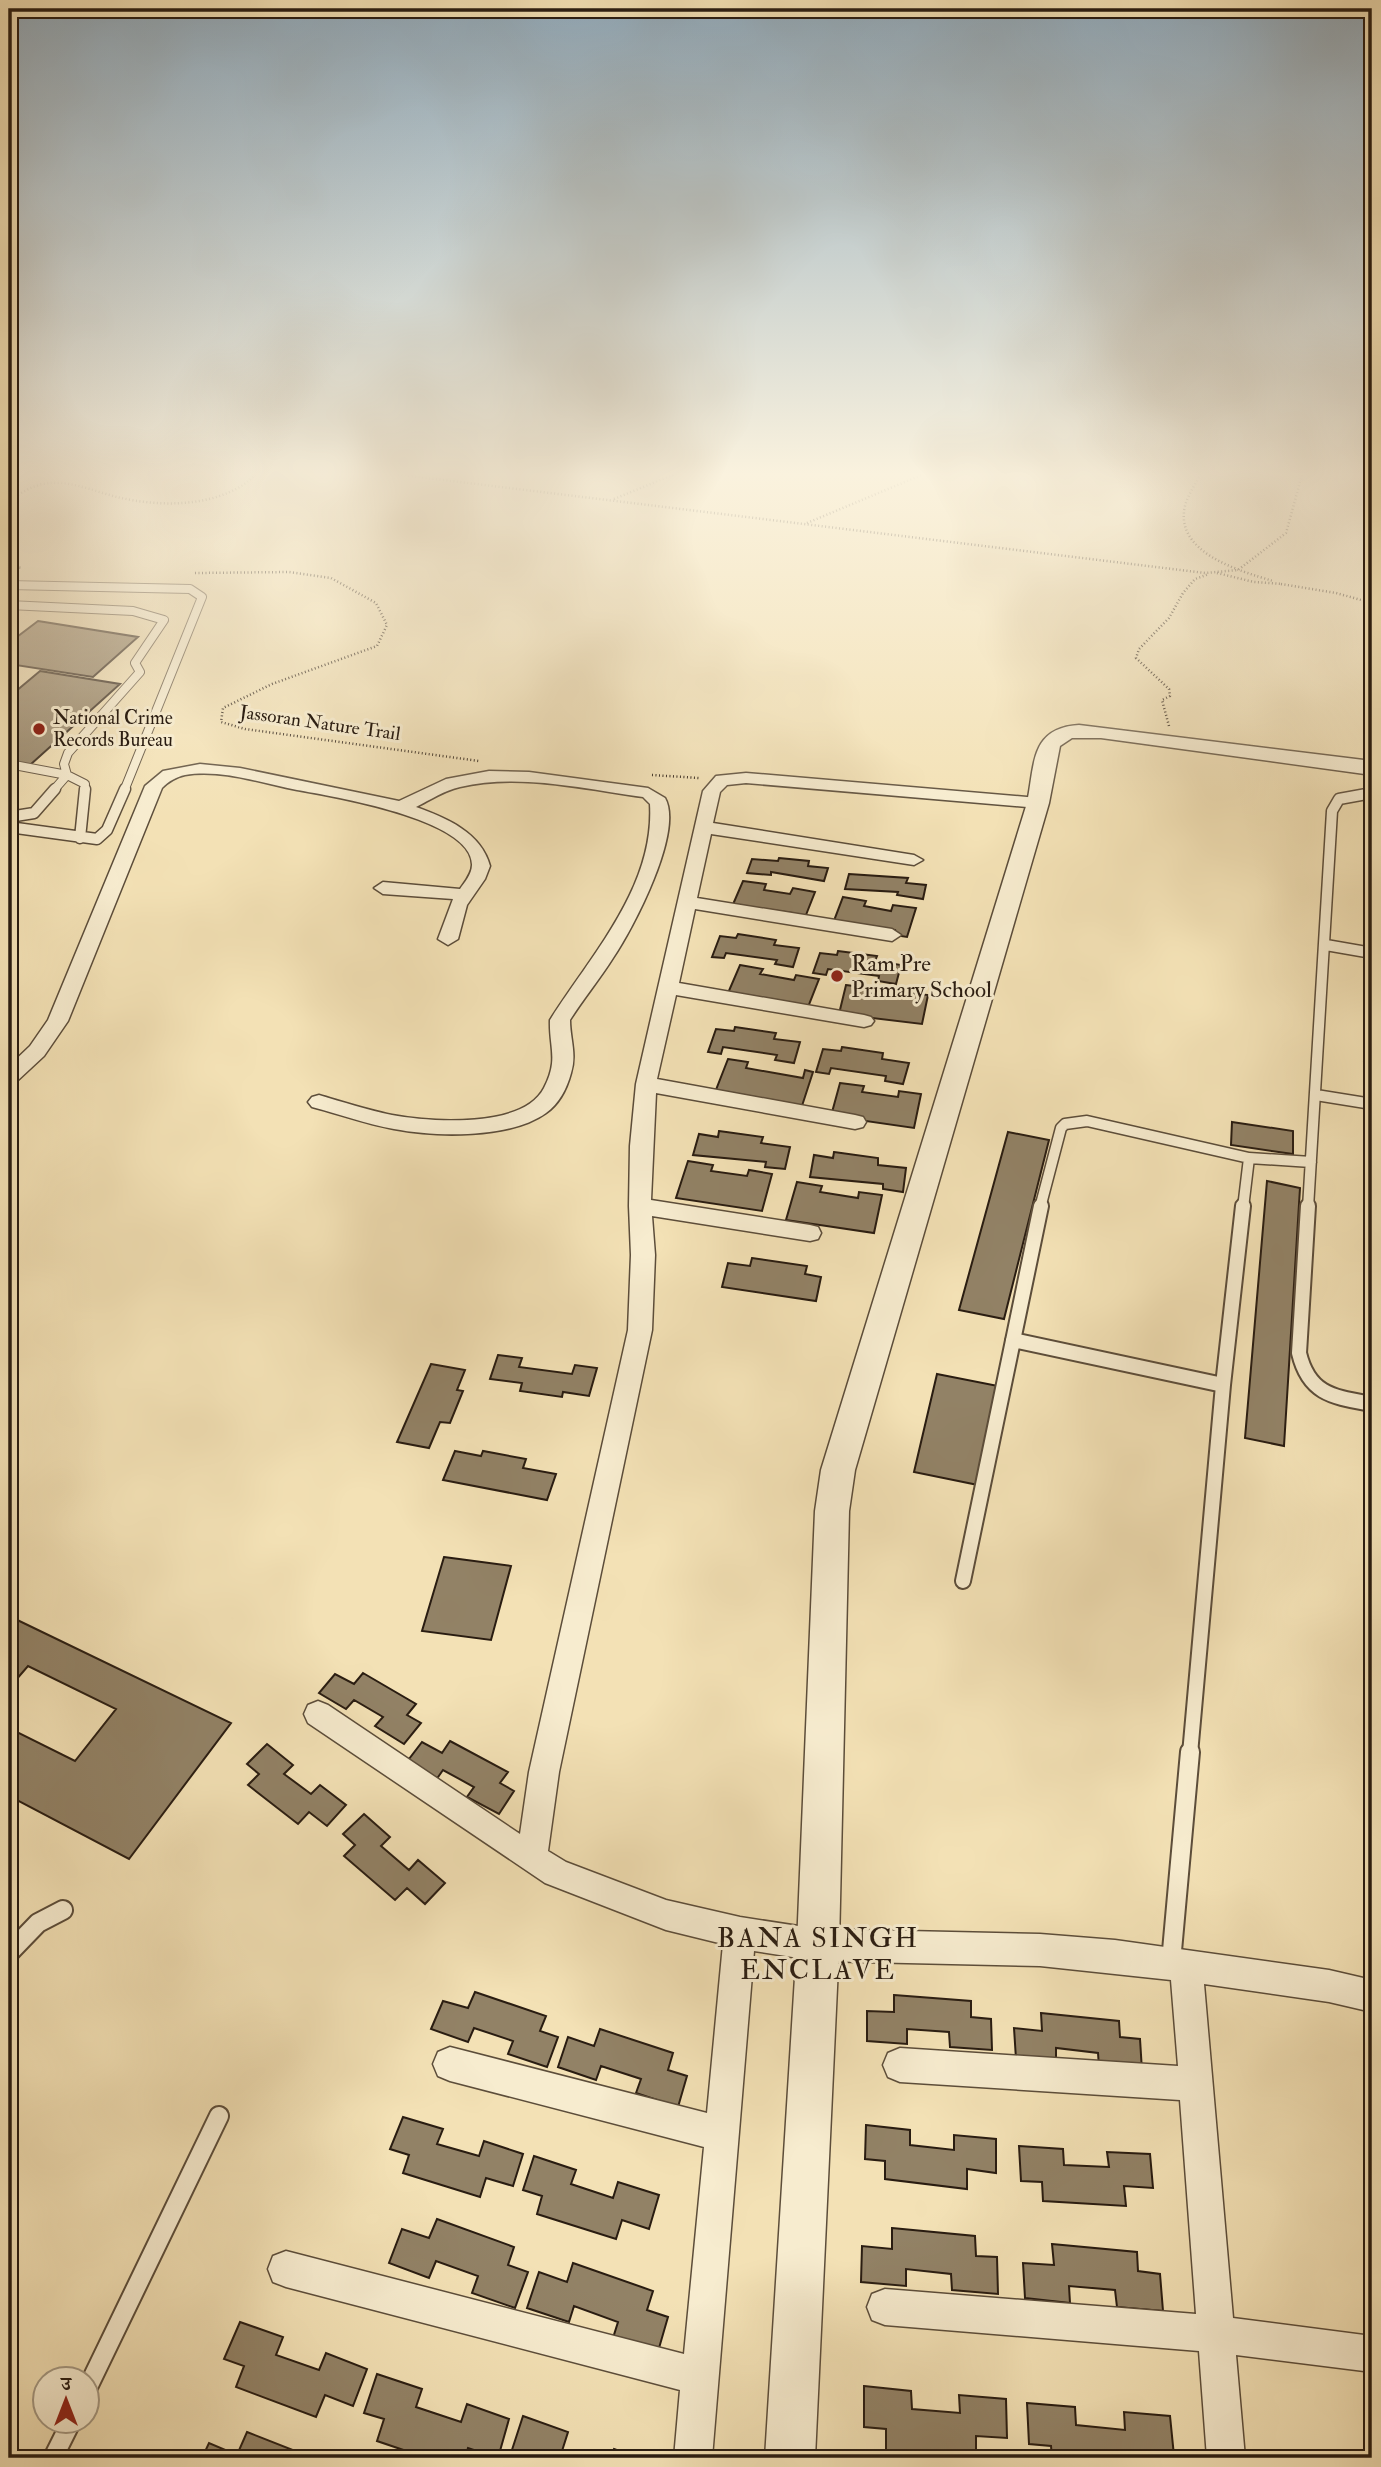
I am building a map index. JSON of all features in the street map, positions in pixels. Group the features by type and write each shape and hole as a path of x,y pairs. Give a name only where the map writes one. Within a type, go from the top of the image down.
{"street":[{"path":"790,2458 818,1945 828,1559 838,1470 1038,803 1049,746 1057,736 1066,733 1091,732 1372,768"},
{"path":"9,1077 37,1051 58,1021 158,781 176,772 217,770 401,807 444,825 474,848 481,866 451,919 447,939"},
{"path":"318,1102 406,1124 438,1126 502,1122 524,1116 543,1105 550,1097 565,1054 560,1020 617,935 653,857 661,827 659,802 648,793 529,777 489,776 463,779 401,807"},
{"path":"532,1858 544,1772 640,1330 643,1255 640,1206 646,1084 712,791 722,780 746,778 1038,803"},
{"path":"703,827 914,860"},
{"path":"383,888 465,895"},
{"path":"686,902 892,935"},
{"path":"666,987 864,1021"},
{"path":"646,1084 855,1122"},
{"path":"640,1206 810,1233"},
{"path":"318,1714 556,1873 666,1915 740,1933 818,1945 1040,1951 1178,1963 1328,1986 1372,1996"},
{"path":"693,2458 740,1933"},
{"path":"1178,1963 1196,2084 1226,2458"},
{"path":"450,2064 721,2134"},
{"path":"900,2065 1196,2084"},
{"path":"286,2269 702,2377"},
{"path":"885,2307 1217,2334 1372,2354"}],"lane":[{"path":"9,827 97,839 107,830 202,597 190,589 60,586"},
{"path":"9,605 133,611 164,620 135,663 140,672 68,753 64,764 67,775"},
{"path":"9,764 67,775 85,785 80,838"},
{"path":"9,817 34,813 67,775"},
{"path":"1372,793 1339,799 1332,811 1326,945 1299,1353 1305,1376 1320,1391 1372,1404"},
{"path":"1326,945 1372,953"},
{"path":"1316,1095 1372,1104"},
{"path":"963,1581 1039,1213 1061,1128 1065,1124 1087,1121 1249,1158 1311,1162"},
{"path":"1178,1963 1223,1385 1249,1158"},
{"path":"1013,1340 1223,1385"},
{"path":"9,1953 38,1923 63,1910"},
{"path":"98,2366 219,2116"},
{"path":"53,2458 64,2436"}],"path":[{"name":"Jassoran Nature Trail","path":"346,586 376,603 387,625 377,646 272,684 223,708 221,722 245,729 481,761"},
{"path":"1163,741 1169,725 1162,700 1170,696 1169,689 1136,658 1139,649 1169,618 1189,586"},
{"path":"1295,586 1372,603"},
{"path":"642,775 722,780"}],"building":[{"path":"38,621 138,637 93,677 9,664 9,643"},
{"name":"National Crime Records Bureau","path":"40,671 120,684 30,765 9,761 9,697"},
{"path":"779,858 809,861 808,866 828,868 824,881 771,872 771,875 747,873 752,859 778,861"},
{"path":"849,874 908,878 906,883 926,885 923,899 897,895 898,892 845,889"},
{"path":"743,881 766,884 764,890 790,894 793,888 815,892 804,920 791,918 793,913 758,908 731,909"},
{"path":"843,897 866,901 864,906 891,911 893,905 916,908 907,937 894,935 895,930 859,924 832,926"},
{"path":"738,934 776,940 774,945 799,948 793,967 775,964 777,960 726,953 724,958 712,957 720,936 736,938"},
{"path":"838,951 877,956 875,961 901,965 896,984 878,981 879,976 828,969 826,975 813,973 820,953 837,955"},
{"path":"740,965 763,969 760,974 794,980 796,975 819,979 808,1007 728,993"},
{"path":"846,985 869,988 868,993 903,997 904,992 928,995 922,1024 839,1014"},
{"path":"1366,995 1372,996 1372,1062 1364,1061"},
{"path":"735,1027 776,1033 774,1039 800,1042 794,1063 775,1060 777,1055 723,1047 721,1054 708,1052 716,1029 734,1031"},
{"path":"842,1047 883,1053 882,1059 909,1063 903,1084 885,1081 886,1076 831,1068 829,1074 816,1072 823,1049 841,1051"},
{"path":"728,1059 748,1062 746,1068 803,1078 805,1070 813,1072 801,1109 714,1095"},
{"path":"840,1083 864,1086 862,1092 898,1097 899,1091 921,1094 914,1128 831,1116"},
{"path":"1232,1122 1293,1131 1293,1154 1231,1145"},
{"path":"719,1131 763,1137 761,1143 790,1147 785,1169 765,1167 766,1162 693,1155 699,1134 718,1137"},
{"path":"1008,1132 1049,1140 1004,1319 959,1310"},
{"path":"834,1152 878,1158 878,1165 906,1168 903,1192 883,1189 883,1184 810,1177 814,1155 833,1158"},
{"path":"688,1161 713,1165 711,1171 747,1176 749,1170 772,1174 762,1211 676,1198"},
{"path":"1267,1181 1300,1188 1284,1446 1245,1438"},
{"path":"797,1182 822,1186 820,1192 858,1198 859,1192 882,1195 874,1233 786,1220"},
{"path":"752,1258 807,1266 805,1274 821,1277 816,1301 722,1287 728,1263 750,1266"},
{"path":"498,1355 522,1358 519,1367 572,1374 575,1365 597,1368 589,1396 563,1392 562,1397 520,1391 522,1383 490,1379"},
{"path":"431,1364 465,1370 457,1390 463,1391 450,1423 440,1422 429,1448 397,1442"},
{"path":"937,1374 998,1386 978,1485 914,1472"},
{"path":"455,1451 481,1456 483,1451 526,1459 523,1468 556,1474 547,1500 443,1480"},
{"path":"444,1557 511,1566 491,1640 422,1631"},
{"path":"9,1616 231,1723 129,1859 9,1796 9,1728 75,1761 116,1709 28,1666 9,1688"},
{"path":"363,1673 416,1704 407,1715 421,1723 404,1744 375,1726 383,1717 354,1700 346,1709 319,1693 335,1674 354,1684"},
{"path":"450,1741 508,1772 500,1783 514,1791 499,1814 467,1797 474,1787 443,1770 436,1780 406,1763 422,1742 442,1753"},
{"path":"267,1744 293,1765 284,1774 311,1794 320,1785 346,1805 327,1826 309,1812 298,1824 248,1785 259,1774 247,1764"},
{"path":"364,1814 390,1837 381,1846 409,1870 418,1860 445,1883 425,1904 407,1888 395,1900 344,1856 355,1845 343,1834"},
{"path":"475,1992 546,2016 540,2031 558,2037 547,2067 508,2054 513,2041 474,2028 468,2042 431,2029 443,2001 468,2008"},
{"path":"894,1995 971,2001 971,2017 991,2019 992,2050 950,2047 949,2032 907,2029 907,2044 867,2041 867,2011 894,2012"},
{"path":"1041,2013 1119,2021 1120,2037 1140,2039 1142,2071 1099,2067 1098,2053 1056,2048 1056,2063 1016,2059 1014,2028 1042,2031"},
{"path":"600,2029 673,2053 668,2070 687,2076 678,2107 636,2093 641,2079 601,2066 596,2080 558,2067 568,2037 594,2046"},
{"path":"403,2117 443,2129 437,2144 479,2156 484,2141 523,2154 513,2186 486,2178 480,2197 403,2173 409,2155 390,2149"},
{"path":"866,2125 910,2130 910,2145 954,2150 954,2135 996,2139 996,2173 967,2169 967,2189 885,2179 885,2161 865,2159"},
{"path":"1019,2146 1063,2149 1064,2165 1109,2167 1107,2152 1150,2154 1153,2188 1124,2186 1126,2206 1043,2201 1042,2182 1021,2181"},
{"path":"534,2156 576,2170 571,2184 613,2198 618,2182 659,2195 649,2229 622,2220 616,2239 537,2214 542,2196 523,2190"},
{"path":"437,2219 514,2247 508,2265 528,2272 515,2308 472,2293 478,2276 436,2261 429,2278 389,2263 402,2229 429,2238"},
{"path":"892,2228 975,2236 976,2256 997,2257 998,2294 952,2290 951,2274 906,2269 906,2286 861,2282 862,2246 892,2249"},
{"path":"1052,2244 1137,2252 1138,2271 1160,2274 1163,2311 1117,2307 1115,2290 1069,2286 1070,2303 1025,2298 1023,2263 1054,2265"},
{"path":"573,2263 653,2291 647,2310 668,2317 657,2355 613,2338 618,2322 574,2306 569,2322 527,2308 539,2272 567,2282"},
{"path":"240,2322 283,2337 276,2355 319,2370 326,2353 367,2369 353,2406 325,2395 316,2417 236,2387 244,2366 224,2359"},
{"path":"377,2374 422,2389 416,2407 461,2422 467,2404 509,2419 498,2458 468,2448 465,2458 427,2458 377,2441 384,2419 364,2413"},
{"path":"864,2386 911,2391 912,2409 960,2413 959,2395 1006,2399 1007,2438 976,2436 976,2458 886,2452 886,2429 864,2427"},
{"path":"1027,2403 1075,2407 1076,2425 1125,2430 1124,2412 1170,2416 1174,2456 1142,2453 1143,2458 1052,2458 1051,2446 1029,2444"},
{"path":"523,2416 568,2432 562,2451 583,2458 510,2456"},
{"path":"247,2432 313,2458 202,2458 209,2443 237,2455"},
{"path":"614,2449 638,2458 611,2458"}],"place":[{"name":"National Crime Records Bureau","path":"39,729"},
{"name":"Ram Pre Primary School","path":"837,976"}],"district":[{"name":"BANA SINGH ENCLAVE","path":"818,1954"}]}
